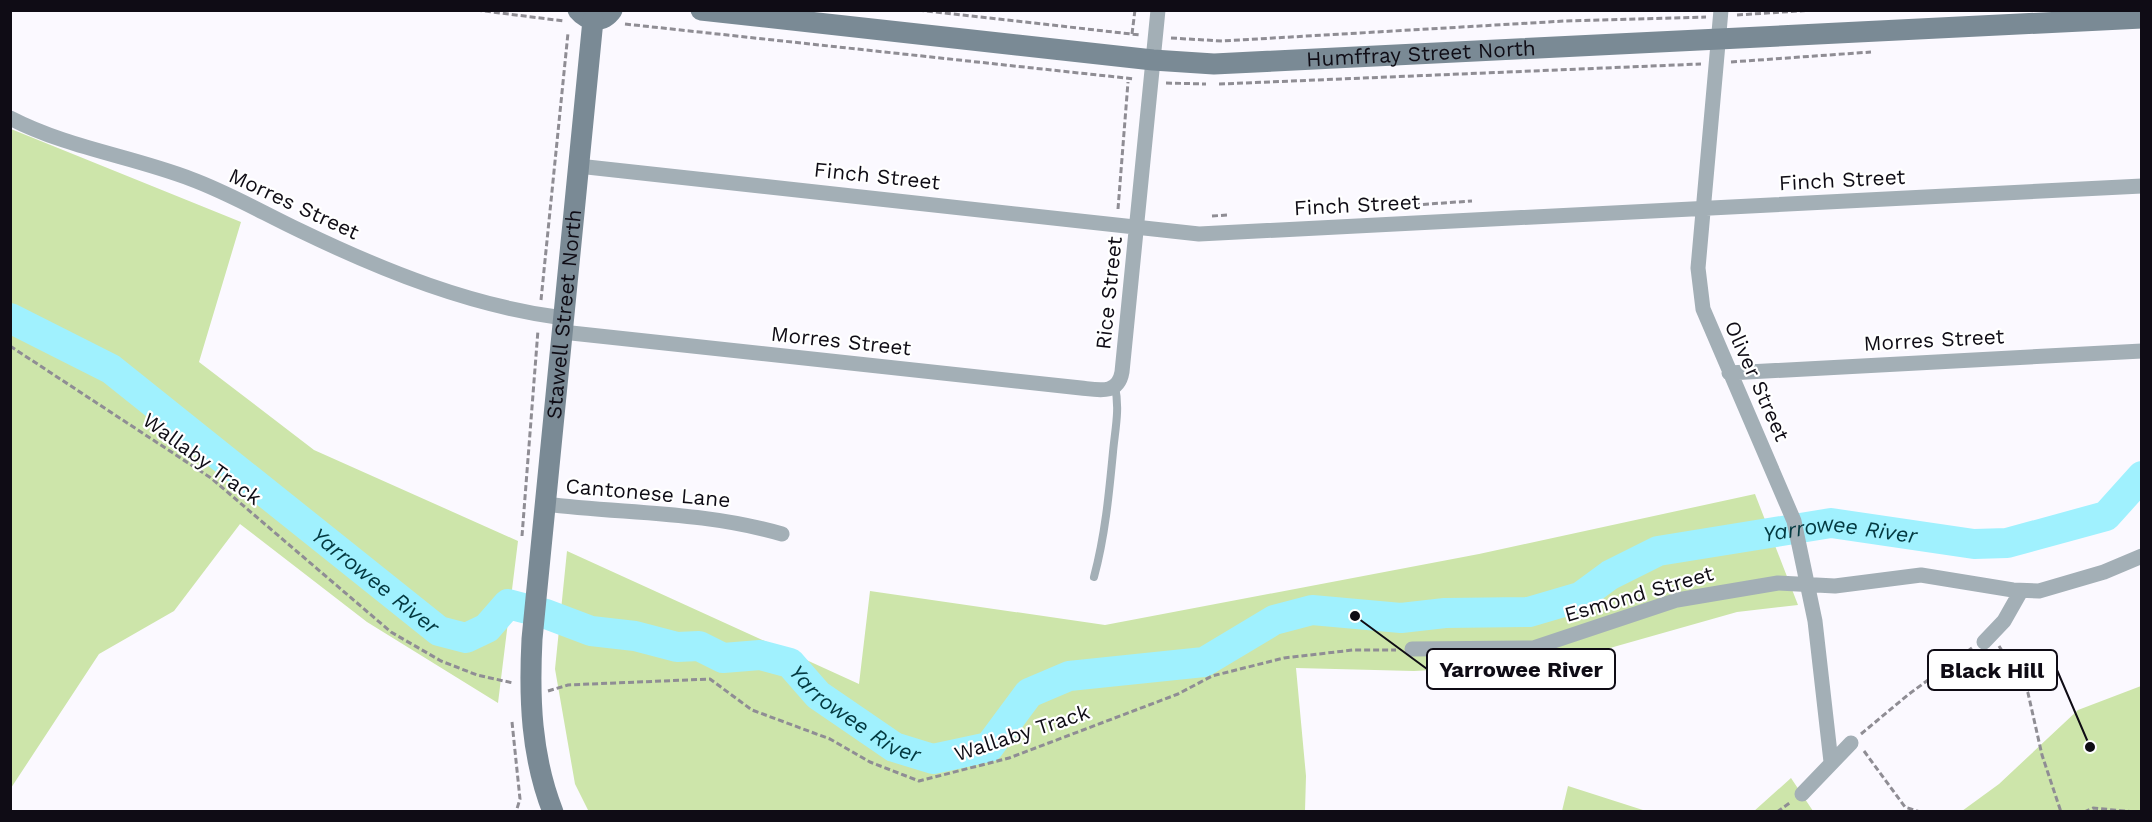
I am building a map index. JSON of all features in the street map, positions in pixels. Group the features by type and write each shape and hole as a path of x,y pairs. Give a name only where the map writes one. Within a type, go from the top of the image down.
{"street":[{"name":"Humffray Street North","path":"701,10 1153,60 1232,64 2142,18"},
{"name":"Rice Street","path":"1115,387 1122,372 1158,10"},
{"name":"Oliver Street","path":"1721,13 1698,268 1699,295 1729,373 1794,521 1809,584 1831,762"},
{"name":"Stawell Street North","path":"553,812 536,752 530,689 532,639 578,166 598,21"},
{"name":"Morres Street","path":"10,118 69,143 192,179 323,242 448,292 562,325 1080,388 1102,390 1115,387"},
{"name":"Finch Street","path":"578,166 1199,234 2142,186"},
{"name":"Morres Street","path":"1729,373 2142,351"},
{"name":"Cantonese Lane","path":"544,504 700,516 782,534"},
{"name":"Esmond Street","path":"1412,650 1533,648 1677,600 1758,585 1835,586 1921,575 2021,591 2053,589 2104,573 2142,556"},
{"path":"1988,639 2004,621 2021,591"},
{"path":"1802,794 1853,741"}],"lane":[{"name":"Rice Street","path":"1095,577 1102,546 1112,469 1118,408 1115,387"}],"path":[{"path":"476,10 569,22 568,33 598,21 628,23 1139,80"},
{"path":"918,10 1132,34 1222,41 1553,21 1814,10"},
{"path":"1132,34 1134,10"},
{"path":"1166,83 1232,84 1716,63 1875,52"},
{"path":"1118,209 1128,82"},
{"name":"Wallaby Track","path":"10,346 211,478 399,637 429,655 459,669 542,693 568,685 710,679 752,710 830,739 870,762 919,781 1010,758 1178,694 1212,676 1284,658 1353,650 1412,650"},
{"path":"1920,812 1905,807 1893,787 1853,741 1960,655 1988,639 2028,693 2042,755 2061,812"},
{"path":"2084,812 2101,808 2135,812"}],"green space":[{"path":"11,129 241,222 199,362 314,450 518,541 498,703 367,622 240,524 174,611 99,654 11,788"},
{"path":"1755,494 1798,605 1737,612 1557,663 1414,671 1296,668 1306,776 1305,811 589,812 575,784 555,669 567,551 859,684 870,591 1105,625 1479,554"},
{"path":"2141,686 2141,811 1962,811 1999,784 2078,710"},
{"path":"1791,778 1813,811 1753,812"},
{"path":"1568,786 1646,811 1562,811"}],"waterway":[{"name":"Yarrowee River","path":"10,318 111,369 439,631 466,638 487,628 508,604 546,614 591,631 635,636 677,647 699,646 723,658 760,655 790,663 818,695 894,747 933,759 989,747 1029,693 1069,676 1204,662 1274,620 1312,610 1401,618 1445,613 1529,612 1580,597 1610,575 1658,551 1831,523 1974,544 2007,543 2106,516 2142,476"}],"place":[{"name":"Yarrowee River","path":"1355,616"},
{"name":"Black Hill","path":"2090,747"}]}
